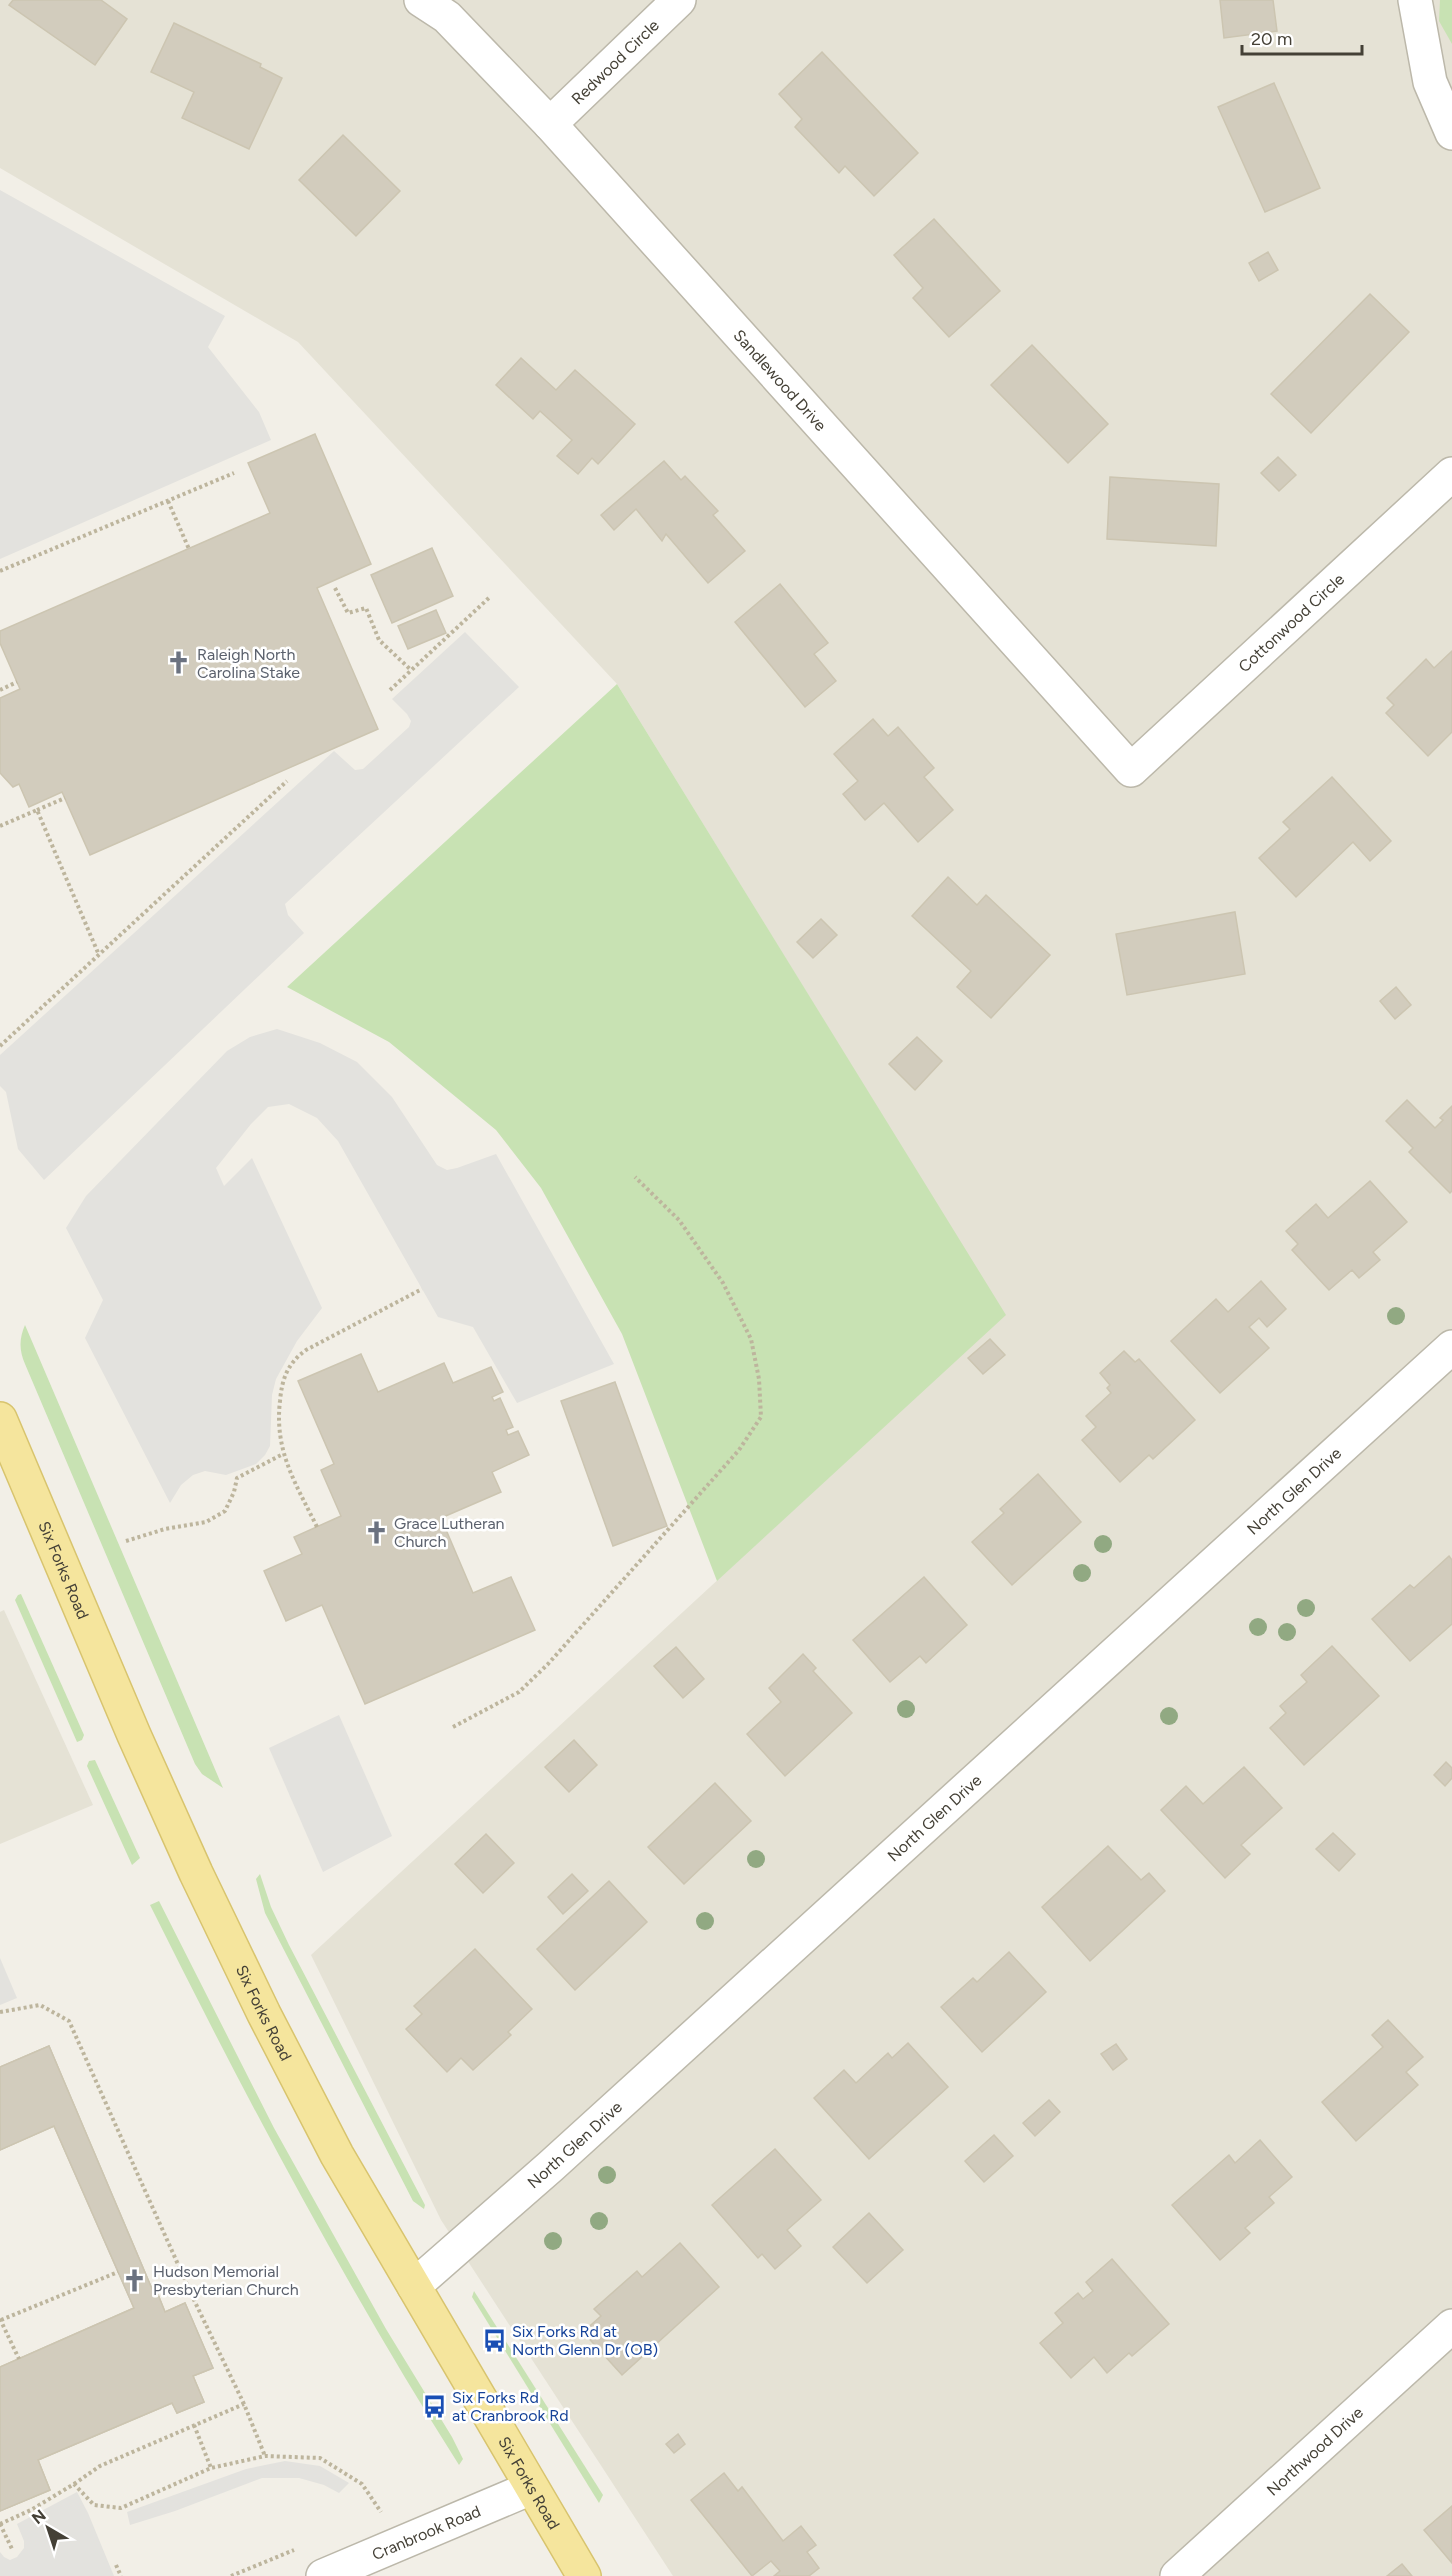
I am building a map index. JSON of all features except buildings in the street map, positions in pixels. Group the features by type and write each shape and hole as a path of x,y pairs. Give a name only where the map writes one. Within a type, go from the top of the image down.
{"main road":[{"name":"Six Forks Road","path":"0,1419 117,1695 196,1873 264,2014 337,2155 584,2576"}],"street":[{"name":"Sandlewood Drive","path":"421,0 447,17 550,124 1131,770"},
{"name":"Redwood Circle","path":"550,124 679,0"},
{"path":"1415,0 1430,82 1452,133"},
{"name":"Cottonwood Circle","path":"1131,770 1452,474"},
{"name":"North Glen Drive","path":"414,2286 551,2166 1452,1347"},
{"name":"Northwood Drive","path":"1177,2576 1452,2326"},
{"name":"Cranbrook Road","path":"322,2576 531,2488"}],"path":[{"path":"0,571 234,472"},
{"path":"168,501 189,549"},
{"path":"335,588 348,613 366,608 379,640 411,670"},
{"path":"390,690 491,596"},
{"path":"0,690 18,682"},
{"path":"0,1046 286,781"},
{"path":"0,826 64,798"},
{"path":"37,810 99,955"},
{"path":"453,1727 519,1692 548,1664 739,1450 761,1417 759,1379 751,1339 723,1283 679,1220 635,1177"},
{"path":"317,1527 280,1443 278,1415 282,1381 293,1360 306,1350 422,1289"},
{"path":"126,1540 165,1528 206,1522 225,1511 234,1492 237,1478 284,1454"},
{"path":"0,2012 40,2005 69,2021 244,2404 265,2456"},
{"path":"19,2359 0,2320 118,2272"},
{"path":"13,2551 0,2524 31,2510 100,2466 244,2404"},
{"path":"194,2425 212,2468"},
{"path":"75,2484 94,2505 121,2508 212,2468 265,2456 320,2458 362,2484 382,2513 392,2509"},
{"path":"116,2565 121,2576"}],"shaded area":[{"path":"0,0 1452,0 1452,2576 673,2576 441,2220 311,1955 1005,1315 617,684 298,342 0,168"},
{"path":"0,190 225,316 208,347 259,412 271,440 0,559"},
{"path":"465,632 519,687 285,904 288,915 304,933 44,1180 18,1149 6,1092 0,1086 0,1055 334,751 355,770 363,769 409,727 411,721 407,714 392,699"},
{"path":"277,1029 320,1043 357,1062 392,1097 437,1165 447,1170 496,1154 614,1364 517,1403 473,1327 438,1317 338,1141 317,1118 289,1104 268,1107 251,1124 216,1168 224,1186 252,1158 322,1308 297,1341 276,1379 272,1395 270,1446 265,1455 256,1464 226,1475 205,1471 193,1475 181,1485 170,1503 85,1338 103,1300 66,1228 86,1196 227,1051 250,1037"},
{"path":"4,1610 93,1805 0,1844 0,1612"},
{"path":"339,1715 392,1836 323,1872 269,1748"},
{"path":"0,1958 17,1998 0,2005"},
{"path":"285,2461 320,2466 349,2483 339,2493 324,2485 299,2478 262,2478 175,2511 130,2525 127,2512 246,2469"},
{"path":"77,2492 114,2576 0,2576 0,2552 10,2560 17,2557 24,2548 24,2541 17,2524"}],"green space":[{"path":"1440,0 1452,0 1452,44 1439,21"},
{"path":"617,684 1006,1315 717,1581 622,1334 541,1188 496,1130 389,1042 287,987"},
{"path":"25,1325 223,1788 202,1774 195,1764 25,1364 20,1344"},
{"path":"21,1594 84,1735 82,1740 77,1742 15,1600"},
{"path":"95,1760 140,1858 132,1865 87,1766 89,1761"},
{"path":"260,1874 271,1907 289,1945 425,2205 424,2209 413,2201 265,1913 256,1879"},
{"path":"159,1901 274,2128 386,2329 452,2437 463,2459 459,2465 336,2259 259,2119 150,1905"},
{"path":"474,2291 603,2495 599,2503 472,2297"}],"place":[{"name":"Raleigh North Carolina Stake","path":"179,663"},
{"name":"Grace Lutheran Church","path":"376,1532"},
{"name":"Hudson Memorial Presbyterian Church","path":"135,2280"},
{"name":"Six Forks Rd at North Glenn Dr (OB)","path":"494,2340"},
{"name":"Six Forks Rd at Cranbrook Rd","path":"434,2406"}]}
